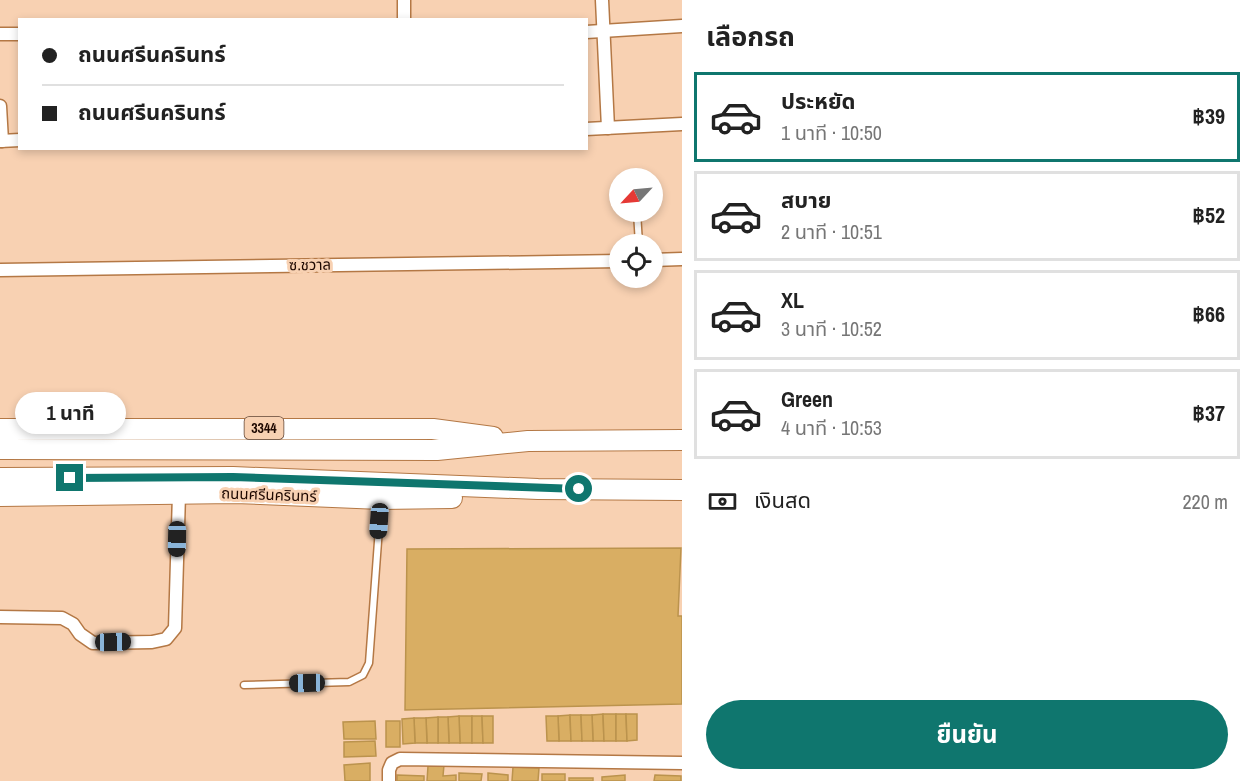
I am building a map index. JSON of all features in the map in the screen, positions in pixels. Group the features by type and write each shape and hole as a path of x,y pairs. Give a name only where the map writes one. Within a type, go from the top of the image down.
{"main road":[{"name":"3344","path":"0,429 433,429 528,441"},
{"name":"3344","path":"0,449 437,450 528,441 682,440"},
{"name":"ถนนศรีนครินทร์","path":"0,478 233,477 538,489 682,490"},
{"name":"ถนนศรีนครินทร์","path":"0,496 235,493 381,499 450,498 538,489"}],"street":[{"path":"404,0 404,18"},
{"path":"602,0 608,128"},
{"path":"588,32 682,26"},
{"path":"0,34 18,34"},
{"path":"0,106 1,141 18,140"},
{"path":"588,129 682,124"},
{"path":"663,260 682,259"},
{"name":"ซ.ชวาล","path":"0,270 609,261"},
{"path":"0,618 62,618 73,624 80,634 93,643 152,642 166,639 175,628 178,494"},
{"path":"388,781 392,763 400,759 682,763"}],"lane":[{"path":"244,685 349,682 363,675 369,663 381,499"}],"building":[{"path":"681,548 678,616 682,616 682,704 405,710 407,549"},
{"path":"603,714 604,741 593,741 592,715"},
{"path":"603,714 616,714 616,741 604,741"},
{"path":"616,714 626,714 627,741 616,741"},
{"path":"626,714 637,714 637,740 627,741"},
{"path":"570,715 571,741 559,741 558,716"},
{"path":"570,715 581,715 582,741 571,741"},
{"path":"581,715 592,715 593,741 582,741"},
{"path":"459,716 472,716 472,743 460,743"},
{"path":"459,716 460,743 449,743 448,717"},
{"path":"472,716 482,716 483,743 472,743"},
{"path":"482,716 493,716 493,743 483,743"},
{"path":"546,716 558,716 559,741 547,741"},
{"path":"438,717 448,717 449,743 438,743"},
{"path":"438,717 438,743 427,743 426,718"},
{"path":"414,718 426,718 427,743 415,743"},
{"path":"414,718 415,743 403,744 402,719"},
{"path":"375,721 376,739 344,739 343,722"},
{"path":"386,721 400,721 400,747 386,747"},
{"path":"375,741 376,756 344,757 344,742"},
{"path":"370,763 370,781 345,781 344,765"},
{"path":"444,765 443,776 456,775 456,781 427,781 428,766"},
{"path":"513,767 539,768 538,781 512,781"},
{"path":"459,773 482,774 481,781 459,781"},
{"path":"488,773 508,775 508,781 488,781"},
{"path":"542,774 565,774 565,781 542,781"},
{"path":"397,775 424,776 424,781 397,781"},
{"path":"625,775 625,781 602,781 602,777"},
{"path":"655,775 681,776 681,781 654,781"},
{"path":"569,778 593,778 593,781 569,781"}],"route":[{"path":"70,478 233,477 579,489"}]}
